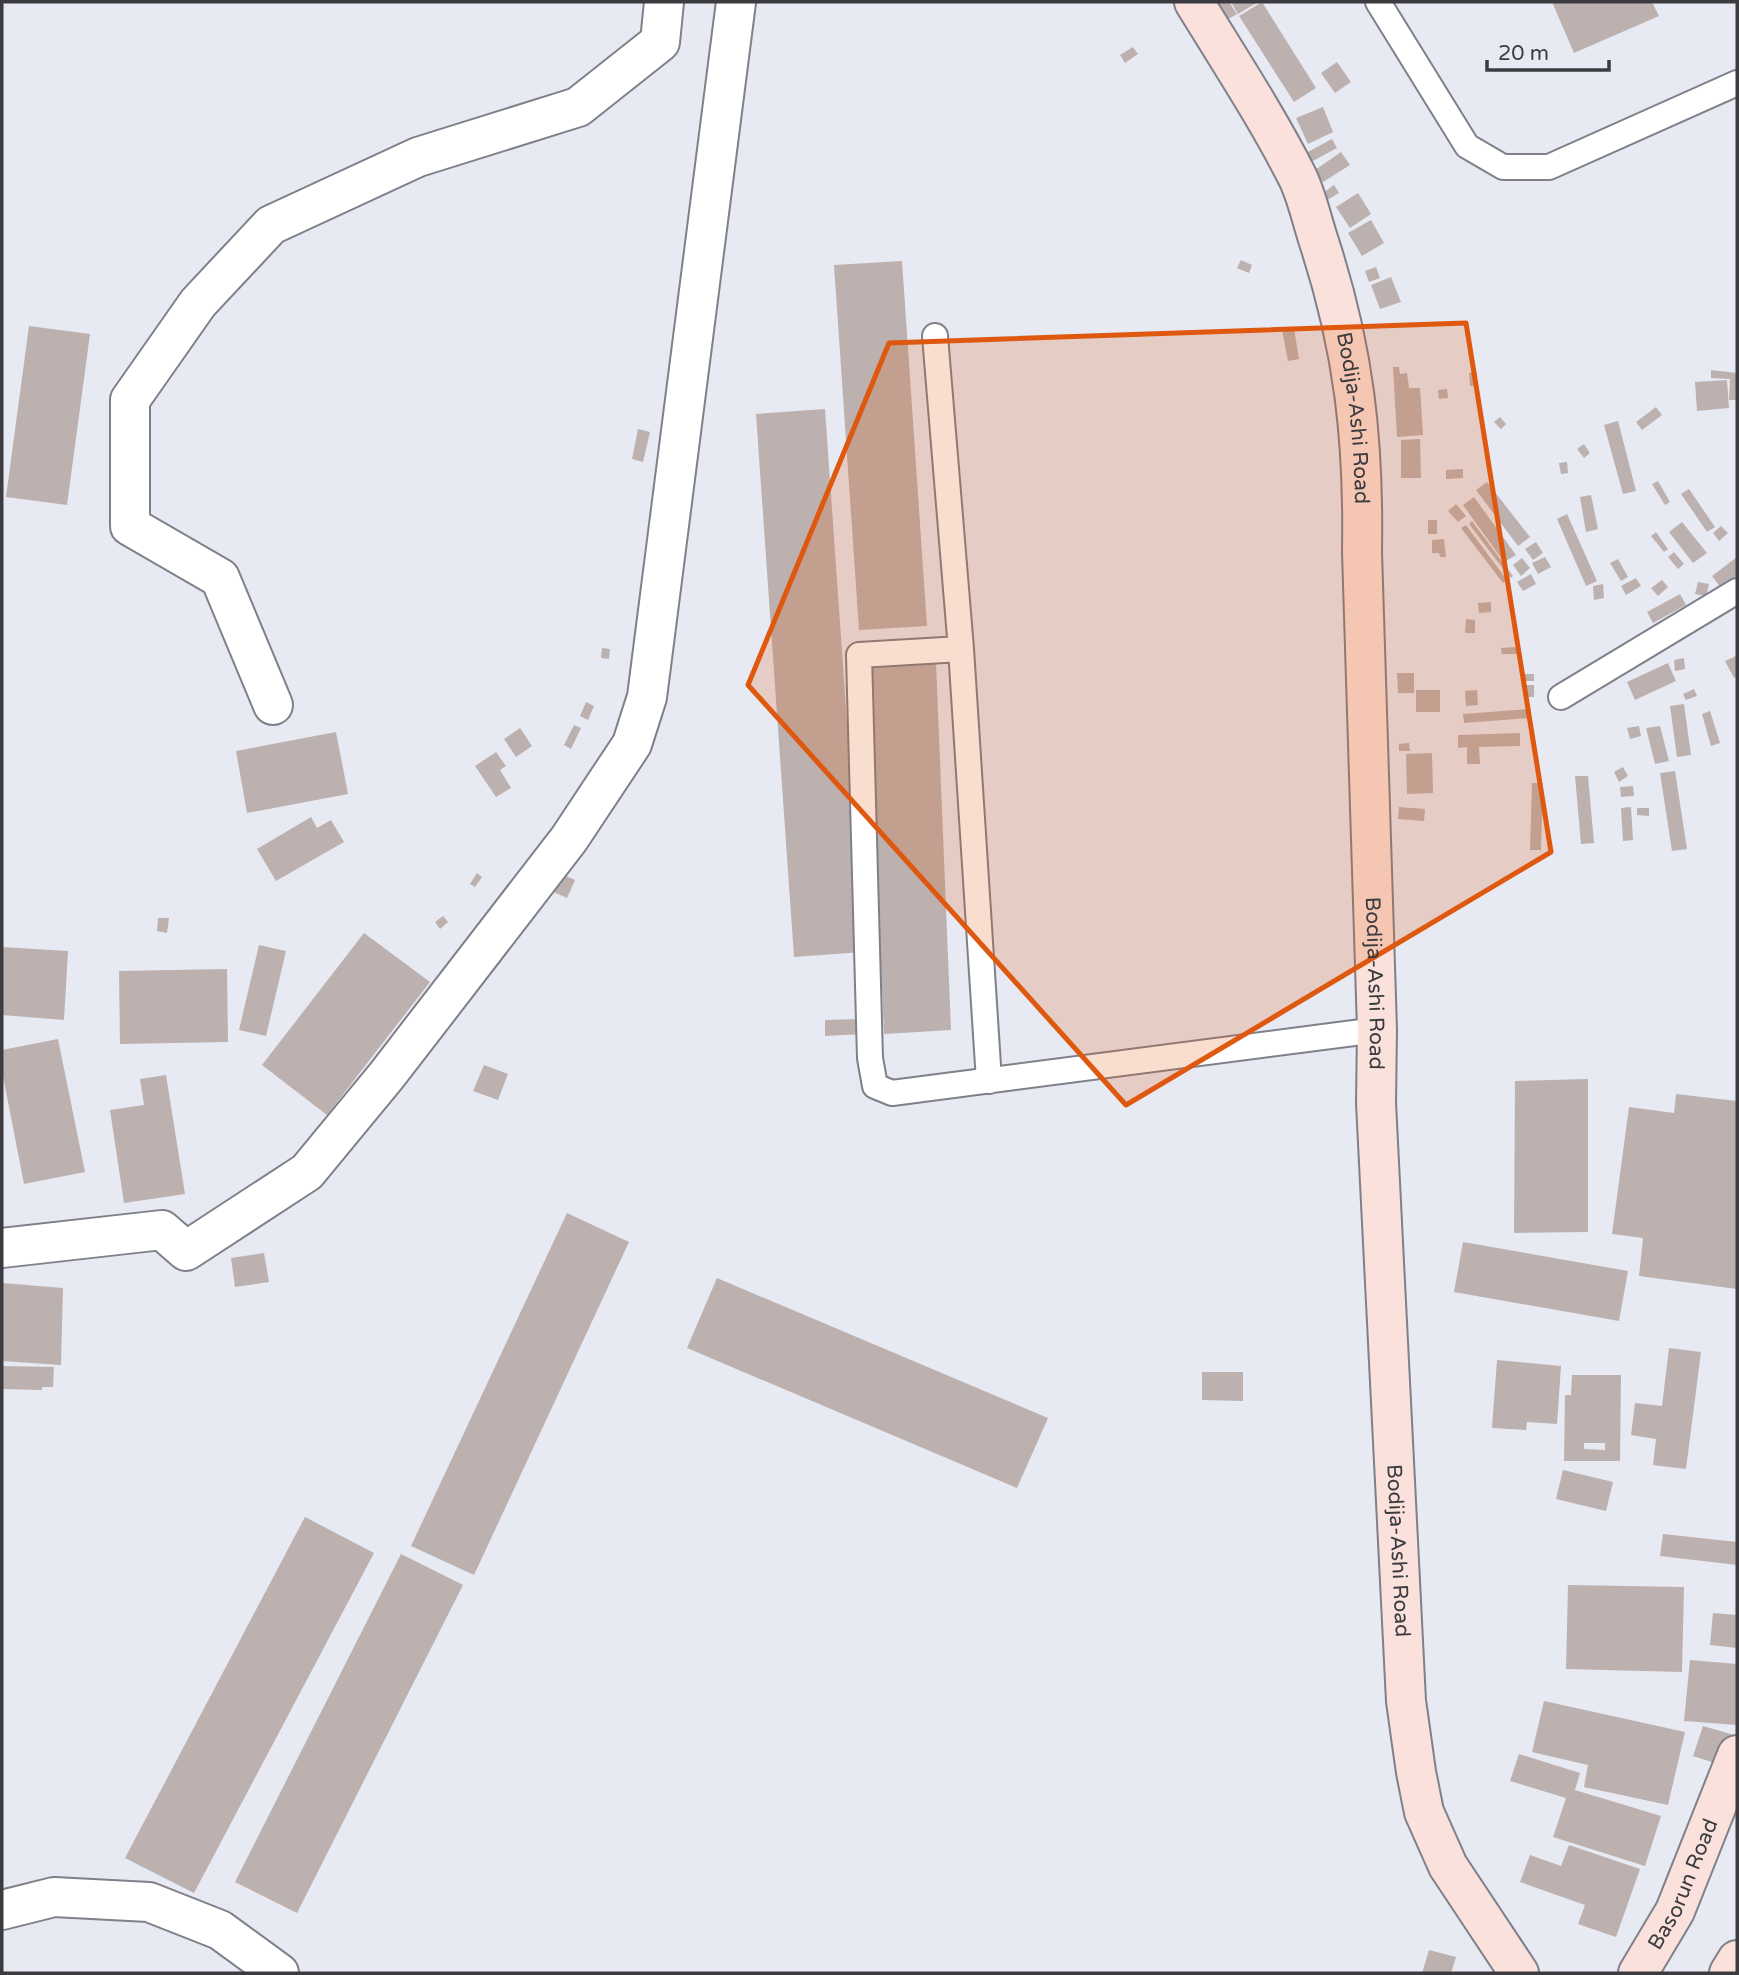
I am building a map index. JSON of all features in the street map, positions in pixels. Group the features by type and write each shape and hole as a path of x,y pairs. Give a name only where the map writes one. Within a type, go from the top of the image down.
{"street":[{"path":"273,705 220,578 130,526 130,400 198,303 271,225 418,157 578,107 660,42 664,2"},
{"path":"2,1248 162,1230 186,1251 307,1172 387,1075 569,839 632,744 648,698 736,2"},
{"name":"Bodija-Ashi Road","path":"1194,2 1298,178 1333,283 1349,346 1359,411 1363,495 1362,566 1377,1030 1376,1103 1406,1701 1423,1812 1448,1866 1519,1973"},
{"name":"Basorun Road","path":"1638,1973 1675,1912 1737,1755"},
{"path":"2,1910 54,1897 149,1902 220,1930 279,1973"},
{"path":"1730,1973 1737,1960"}],"lane":[{"path":"1378,2 1466,146 1503,167 1549,167 1737,83"},
{"path":"935,336 961,649 989,1081"},
{"path":"1561,697 1737,590"},
{"path":"961,649 859,655 870,1058 876,1086 892,1093 1377,1030"}],"highlighted area":[{"path":"1466,323 1551,852 1126,1105 748,685 889,343"}],"building":[{"path":"1213,2 1229,2 1237,14 1225,21"},
{"path":"1231,2 1258,2 1238,14"},
{"path":"1262,2 1316,88 1294,102 1239,16"},
{"path":"1552,2 1652,2 1659,16 1574,53"},
{"path":"1133,47 1138,54 1125,63 1120,55"},
{"path":"1337,62 1351,82 1335,93 1321,73"},
{"path":"1323,107 1333,132 1308,144 1296,118"},
{"path":"1332,139 1337,148 1309,163 1304,154"},
{"path":"1341,152 1350,165 1323,182 1315,170"},
{"path":"1334,185 1339,193 1327,200 1322,194"},
{"path":"1358,193 1371,214 1350,228 1336,207"},
{"path":"1371,220 1384,243 1362,256 1348,233"},
{"path":"1241,260 1252,265 1249,273 1237,268"},
{"path":"902,261 927,626 859,630 834,265"},
{"path":"1376,267 1380,278 1369,282 1365,271"},
{"path":"1391,277 1401,302 1380,309 1371,285"},
{"path":"29,326 90,334 67,505 6,497"},
{"path":"1294,328 1299,359 1288,361 1282,330"},
{"path":"1393,367 1399,367 1400,374 1407,373 1409,388 1420,388 1423,435 1397,437"},
{"path":"1711,370 1737,373 1737,400 1729,400 1730,379 1711,378"},
{"path":"1477,372 1477,386 1470,386 1469,373"},
{"path":"1727,380 1729,408 1697,411 1695,382"},
{"path":"1447,389 1448,398 1439,399 1438,390"},
{"path":"1656,407 1662,415 1642,430 1636,422"},
{"path":"825,409 863,952 794,957 756,414"},
{"path":"1500,417 1506,424 1501,429 1494,422"},
{"path":"1618,421 1636,491 1623,494 1604,425"},
{"path":"638,429 650,432 643,462 632,459"},
{"path":"1420,439 1421,478 1401,478 1401,440"},
{"path":"1584,444 1590,453 1584,458 1577,449"},
{"path":"1567,462 1568,473 1561,474 1559,463"},
{"path":"1463,469 1463,478 1446,479 1446,470"},
{"path":"1658,481 1670,502 1665,505 1652,484"},
{"path":"1487,482 1530,537 1518,546 1476,490"},
{"path":"1689,489 1715,527 1707,532 1681,494"},
{"path":"1591,495 1598,529 1586,532 1580,497"},
{"path":"1474,497 1516,555 1504,562 1463,505"},
{"path":"1456,504 1466,516 1458,522 1448,511"},
{"path":"1567,514 1597,581 1586,586 1557,519"},
{"path":"1428,520 1437,520 1437,534 1428,534"},
{"path":"1472,521 1513,576 1510,578 1469,524"},
{"path":"1682,522 1707,553 1693,563 1669,532"},
{"path":"1466,525 1507,580 1503,583 1461,528"},
{"path":"1721,526 1728,533 1719,541 1713,533"},
{"path":"1656,532 1668,549 1664,552 1651,536"},
{"path":"1444,539 1446,557 1432,553 1432,540"},
{"path":"1536,542 1543,553 1533,560 1525,549"},
{"path":"1674,552 1684,564 1678,569 1668,557"},
{"path":"1545,557 1551,567 1538,574 1532,563"},
{"path":"1737,557 1737,575 1721,588 1712,576"},
{"path":"1522,558 1530,568 1521,576 1513,565"},
{"path":"1618,559 1628,577 1621,581 1610,563"},
{"path":"1531,574 1536,584 1523,591 1517,582"},
{"path":"1636,578 1641,586 1626,595 1621,586"},
{"path":"1662,580 1668,587 1658,596 1651,588"},
{"path":"1698,582 1709,584 1706,596 1695,594"},
{"path":"1603,584 1604,598 1594,600 1593,586"},
{"path":"1680,594 1686,605 1653,623 1647,612"},
{"path":"1491,602 1491,612 1479,613 1478,603"},
{"path":"1466,619 1475,620 1475,633 1465,633"},
{"path":"1518,647 1518,654 1502,654 1501,648"},
{"path":"602,648 610,649 609,659 601,658"},
{"path":"1736,656 1737,676 1734,678 1725,661"},
{"path":"1684,658 1685,669 1675,671 1674,660"},
{"path":"936,663 951,1030 884,1034 868,666"},
{"path":"1668,663 1676,681 1635,700 1627,682"},
{"path":"1397,673 1414,673 1414,693 1398,693"},
{"path":"1522,674 1534,674 1534,681 1522,681"},
{"path":"1526,685 1534,685 1534,697 1526,697"},
{"path":"1694,689 1697,696 1686,700 1683,694"},
{"path":"1416,690 1440,690 1440,712 1416,712"},
{"path":"1477,690 1478,705 1466,706 1465,691"},
{"path":"586,702 594,706 588,720 580,716"},
{"path":"1684,704 1691,755 1677,757 1670,706"},
{"path":"1529,709 1530,718 1464,723 1463,714"},
{"path":"1710,711 1720,743 1711,746 1702,714"},
{"path":"574,725 581,728 571,749 564,745"},
{"path":"1639,726 1641,736 1630,739 1627,728"},
{"path":"1660,726 1669,761 1655,764 1646,728"},
{"path":"520,728 532,746 516,757 504,739"},
{"path":"336,732 348,794 247,813 236,751"},
{"path":"1520,733 1520,746 1479,747 1480,764 1467,764 1467,747 1458,748 1458,735"},
{"path":"1409,743 1410,751 1399,751 1399,744"},
{"path":"496,752 506,766 500,770 511,788 496,797 475,766"},
{"path":"1432,753 1433,793 1407,794 1406,754"},
{"path":"1623,767 1628,776 1619,782 1614,772"},
{"path":"1675,771 1687,849 1672,851 1660,773"},
{"path":"1575,776 1588,776 1594,843 1581,844"},
{"path":"1532,783 1543,783 1541,850 1530,850"},
{"path":"1633,786 1634,796 1621,797 1620,787"},
{"path":"1399,807 1425,809 1424,821 1398,819"},
{"path":"1631,807 1633,840 1623,841 1621,808"},
{"path":"1637,808 1649,808 1649,816 1637,815"},
{"path":"311,817 317,828 331,820 344,842 276,881 257,849"},
{"path":"557,872 575,880 567,898 549,890"},
{"path":"477,873 482,877 475,887 470,884"},
{"path":"443,916 448,922 440,929 435,922"},
{"path":"158,918 169,918 167,933 157,931"},
{"path":"364,933 430,982 327,1115 262,1065"},
{"path":"259,945 286,951 266,1036 239,1030"},
{"path":"2,947 68,951 64,1020 2,1015"},
{"path":"227,969 228,1042 120,1044 119,971"},
{"path":"863,1019 863,1034 825,1036 825,1020"},
{"path":"58,1039 85,1172 24,1184 2,1071 2,1050"},
{"path":"484,1065 508,1074 498,1100 473,1091"},
{"path":"166,1075 185,1194 124,1203 110,1110 144,1105 140,1079"},
{"path":"1588,1079 1588,1232 1514,1233 1515,1081"},
{"path":"1676,1094 1737,1101 1737,1289 1639,1276 1643,1238 1612,1234 1629,1107 1674,1113"},
{"path":"567,1213 629,1242 474,1575 411,1546"},
{"path":"1463,1242 1628,1271 1619,1321 1454,1292"},
{"path":"264,1253 269,1282 235,1287 231,1258"},
{"path":"717,1278 1048,1418 1017,1488 687,1348"},
{"path":"2,1283 63,1288 61,1365 2,1361"},
{"path":"1669,1348 1701,1352 1686,1469 1653,1465 1656,1439 1631,1435 1635,1403 1662,1406"},
{"path":"1497,1360 1561,1366 1557,1424 1527,1422 1526,1430 1492,1428"},
{"path":"2,1366 54,1367 53,1387 42,1387 42,1390 2,1389"},
{"path":"1202,1372 1243,1372 1243,1401 1202,1400"},
{"path":"1572,1375 1621,1375 1620,1461 1564,1461 1565,1395 1571,1395","holes":["1584,1443 1605,1443 1605,1450 1584,1449"]},
{"path":"1563,1470 1613,1482 1606,1511 1556,1499"},
{"path":"305,1517 374,1553 194,1893 125,1858"},
{"path":"1663,1534 1737,1542 1737,1565 1660,1556"},
{"path":"401,1554 463,1585 297,1913 235,1882"},
{"path":"1568,1585 1684,1587 1682,1672 1566,1669"},
{"path":"1713,1613 1737,1615 1737,1648 1710,1645"},
{"path":"1690,1660 1737,1664 1737,1725 1684,1721"},
{"path":"1544,1701 1685,1732 1668,1805 1584,1787 1588,1765 1532,1752"},
{"path":"1703,1726 1734,1735 1724,1766 1693,1756"},
{"path":"1519,1754 1580,1773 1575,1790 1661,1816 1645,1866 1553,1837 1566,1798 1510,1781"},
{"path":"1569,1845 1640,1869 1616,1937 1578,1924 1585,1905 1520,1882 1530,1855 1561,1866"},
{"path":"1429,1950 1456,1957 1451,1973 1422,1973"}]}
